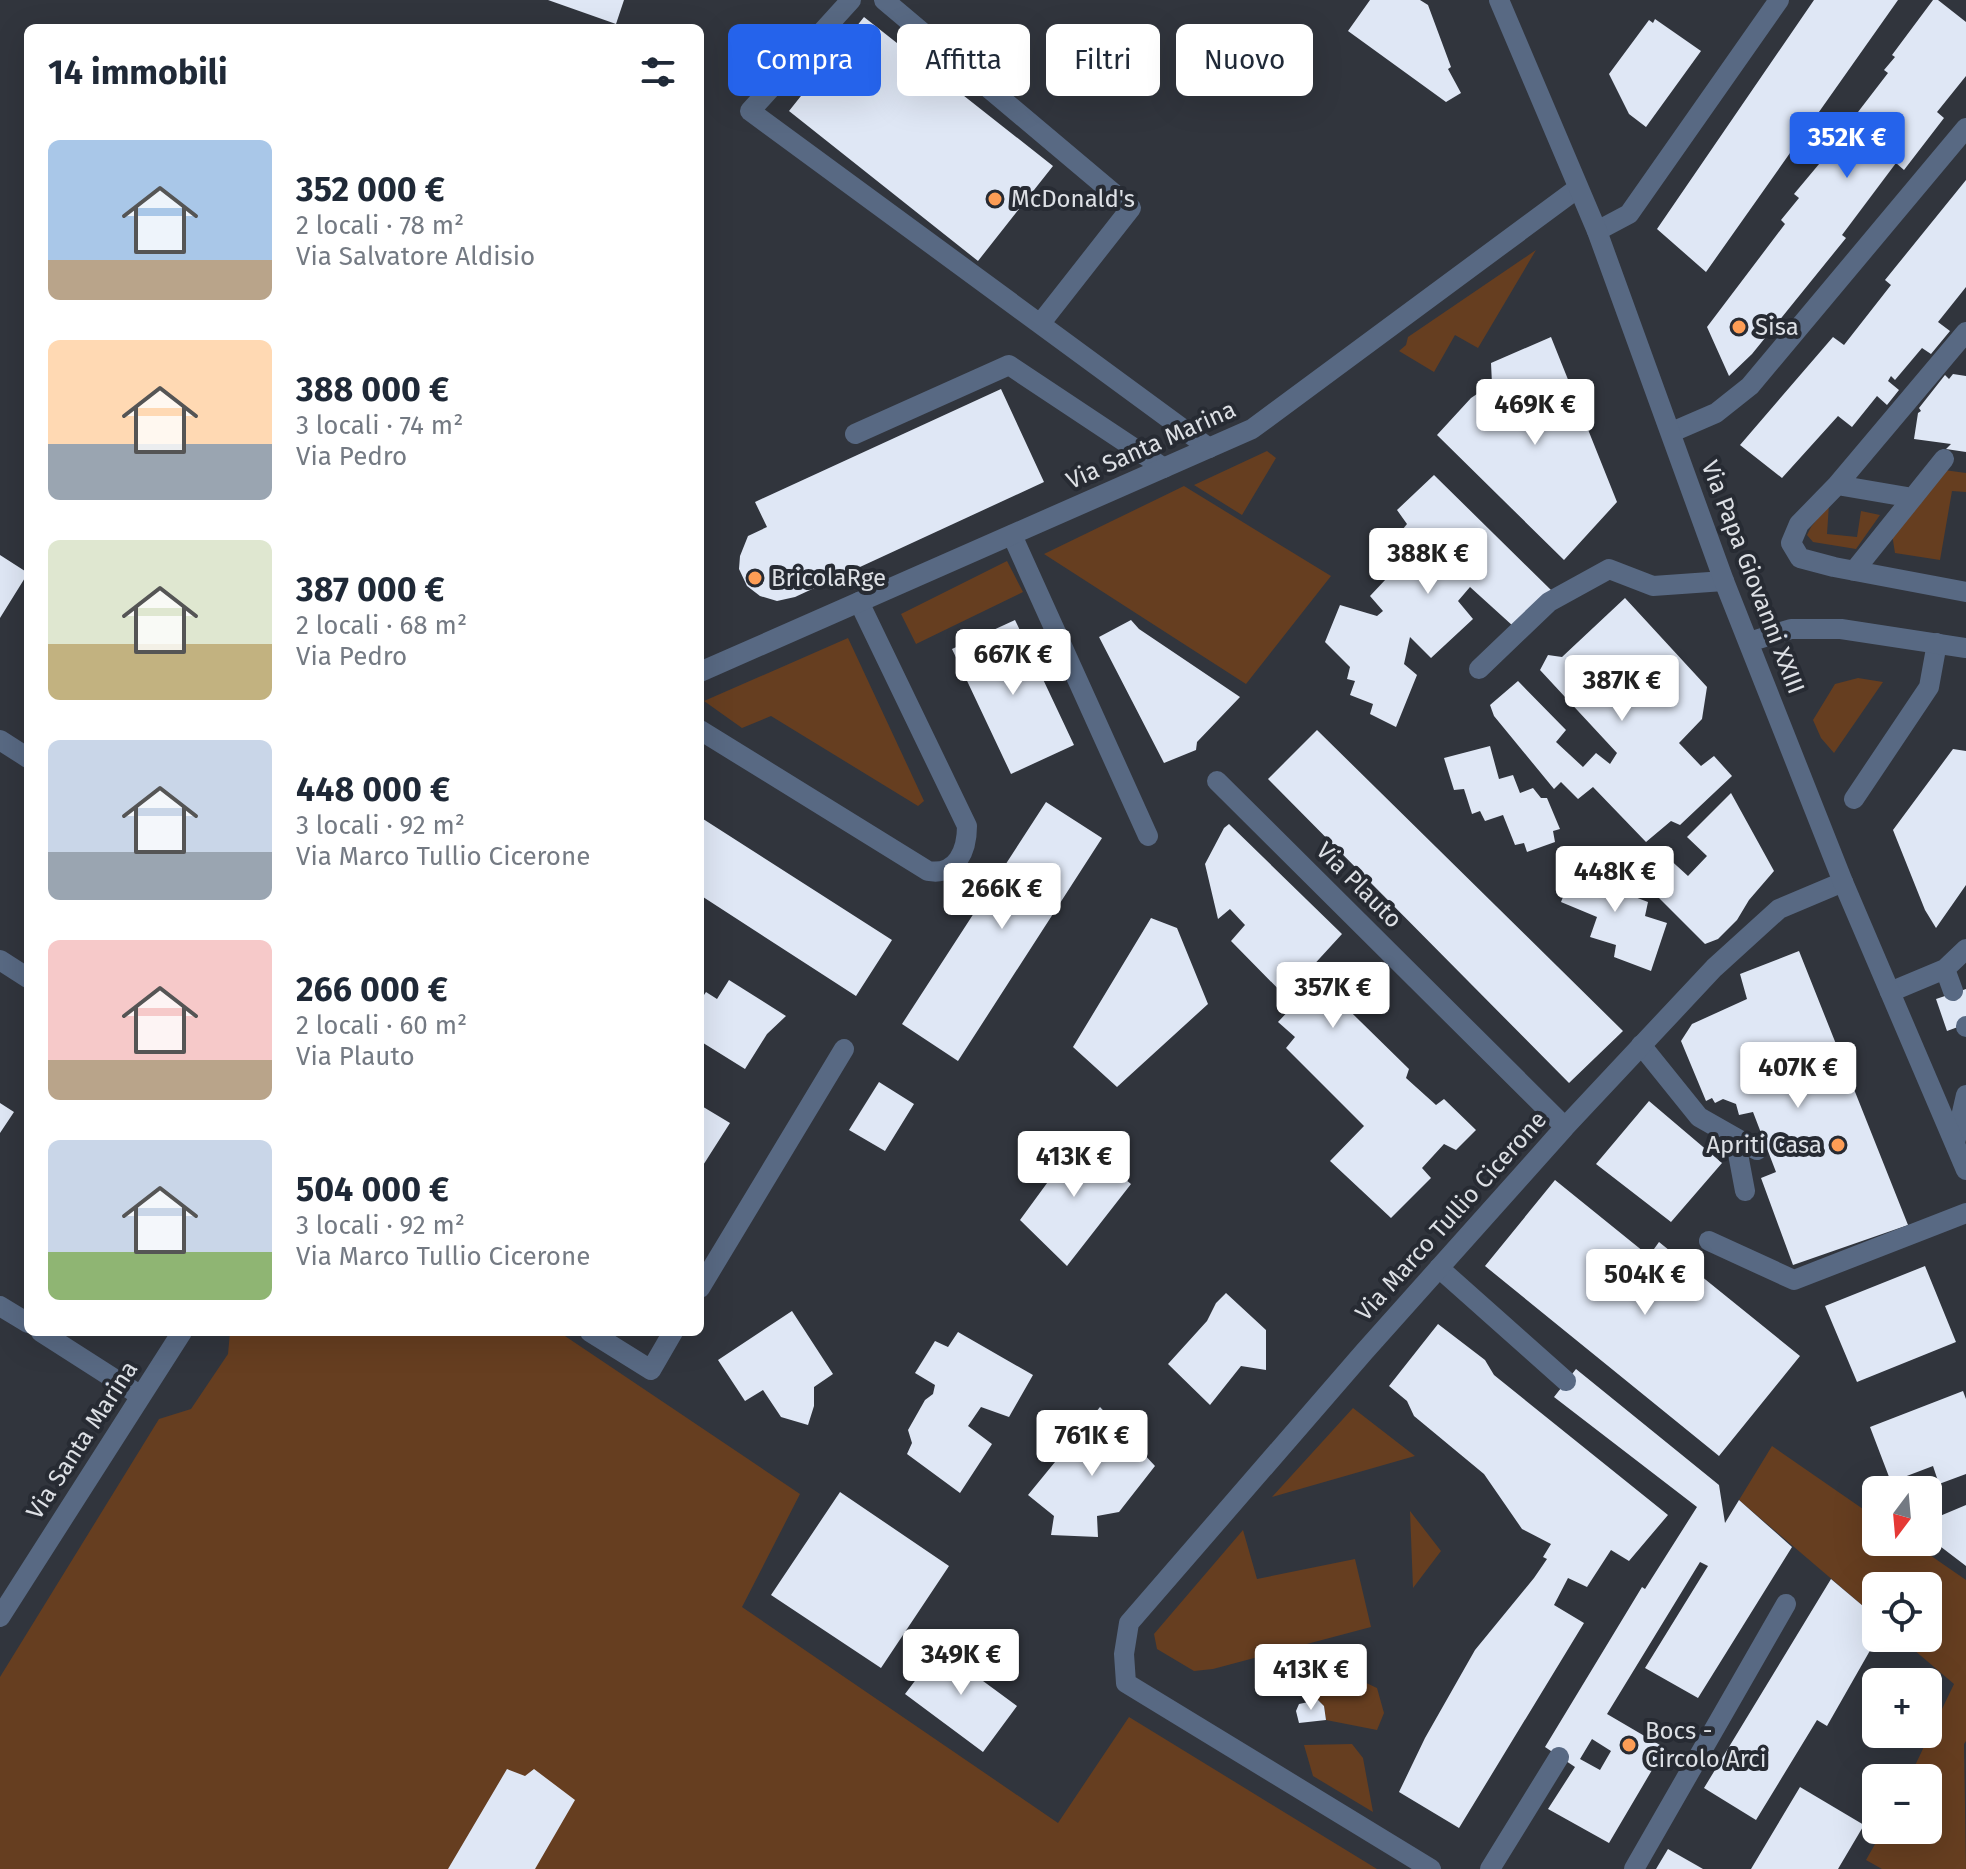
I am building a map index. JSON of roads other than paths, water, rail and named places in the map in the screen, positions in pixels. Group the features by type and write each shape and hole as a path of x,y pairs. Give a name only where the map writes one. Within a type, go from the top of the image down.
{"street":[{"path":"851,0 750,111 1209,448"},
{"path":"884,0 1131,208 1040,324"},
{"name":"Via Papa Giovanni XXIII","path":"1499,0 1597,231 1724,581 1843,882 1966,1170"},
{"path":"1597,231 1629,214 1779,0"},
{"path":"1672,432 1716,413 1750,386 1966,128"},
{"name":"Via Santa Marina","path":"704,670 1252,429 1578,188"},
{"path":"1966,332 1837,485 1799,524 1791,543 1800,558 1966,592"},
{"path":"855,434 1009,365 1164,468"},
{"path":"1854,571 1944,459"},
{"path":"1837,485 1913,498"},
{"path":"1012,535 1148,836"},
{"path":"1479,669 1549,602 1609,569 1653,586 1724,581"},
{"path":"704,732 928,871 939,873 951,868 965,850 967,826 859,602"},
{"path":"1749,642 1791,629 1841,629 1966,648"},
{"path":"1854,799 1929,687 1937,643"},
{"path":"0,740 24,755"},
{"name":"Via Plauto","path":"1217,781 1565,1127"},
{"name":"Via Marco Tullio Cicerone","path":"1431,1869 1126,1683 1124,1654 1129,1623 1439,1268 1714,968 1779,909 1843,882"},
{"path":"1890,992 1945,969 1966,949"},
{"path":"0,960 24,975"},
{"path":"1945,969 1953,991"},
{"path":"1641,1045 1699,1117 1757,1150"},
{"path":"704,1281 844,1049"},
{"path":"1955,1143 1966,1095"},
{"path":"1735,1138 1745,1191"},
{"path":"1709,1241 1794,1280 1966,1213"},
{"path":"1439,1268 1566,1381"},
{"path":"0,1306 24,1321"},
{"path":"47,1336 141,1396"},
{"name":"Via Santa Marina","path":"0,1616 179,1336"},
{"path":"596,1336 651,1370 671,1336"},
{"path":"1634,1869 1786,1604"},
{"path":"1490,1869 1559,1757"}],"place":[{"name":"McDonald's","path":"995,199"},
{"name":"Sisa","path":"1739,327"},
{"name":"BricolaRge","path":"755,578"},
{"name":"Apriti Casa","path":"1838,1145"},
{"name":"Bocs - Circolo Arci","path":"1629,1745"}]}
